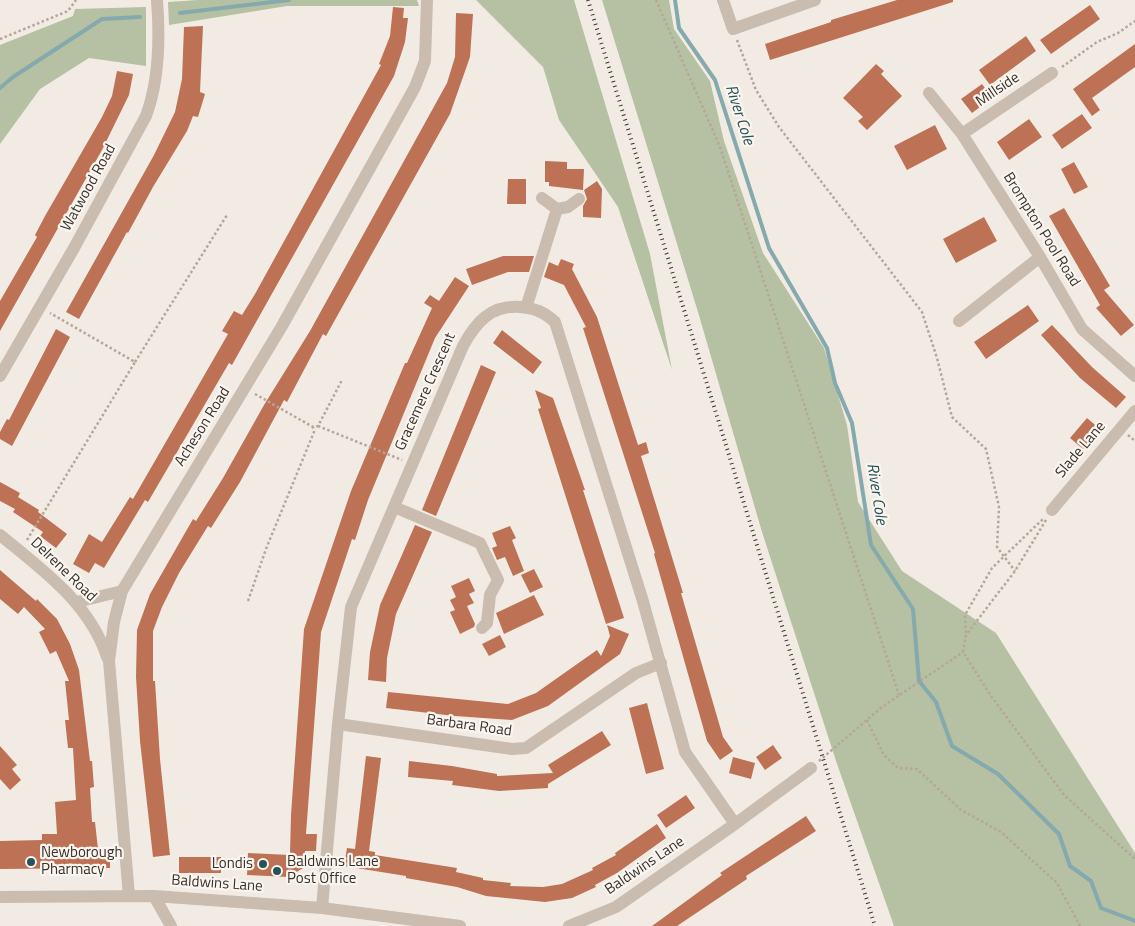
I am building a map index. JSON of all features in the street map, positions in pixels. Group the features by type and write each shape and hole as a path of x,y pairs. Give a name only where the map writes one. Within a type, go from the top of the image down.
{"street":[{"name":"Watwood Road","path":"0,376 146,116 151,102 156,68 158,0"},
{"name":"Acheson Road","path":"129,896 109,661 114,622 122,591 246,388 415,87 425,61 427,0"},
{"path":"723,0 733,28 815,0"},
{"name":"Millside","path":"962,134 1052,73"},
{"name":"Brompton Pool Road","path":"928,92 962,134 1040,257 1082,329 1135,376"},
{"path":"542,198 557,209 568,207 579,199"},
{"path":"526,308 557,209"},
{"path":"959,321 1040,257"},
{"name":"Gracemere Crescent","path":"322,908 338,724 351,607 472,328 496,309 509,306 536,309 555,322 563,342 661,663 685,752 735,824"},
{"name":"Slade Lane","path":"1052,510 1135,411"},
{"path":"394,507 480,543 498,580 490,595 487,623 482,628"},
{"name":"Delrene Road","path":"0,535 77,602 101,638 109,661"},
{"path":"77,602 122,591"},
{"name":"Barbara Road","path":"338,724 512,749 526,748 636,673 661,663"},
{"name":"Baldwins Lane","path":"569,926 616,907 812,768"},
{"path":"154,896 171,926"},
{"name":"Baldwins Lane","path":"0,897 154,896 322,908 460,926"}],"path":[{"path":"0,39 68,11 76,0"},
{"path":"656,0 720,147 899,695"},
{"path":"1052,73 1097,42 1118,33 1135,21"},
{"path":"733,28 756,90 779,127 922,312 937,358 952,417 986,449 998,507 998,547 1015,570"},
{"path":"20,551 38,525 135,362 227,215"},
{"path":"40,307 135,362"},
{"path":"318,426 342,380"},
{"path":"246,388 313,427 318,426 412,465"},
{"path":"248,601 266,548 314,432 313,427"},
{"path":"1052,510 992,568 965,614 966,635 964,652 991,696 1064,795 1135,859"},
{"path":"966,635 1015,570 1052,510"},
{"path":"812,768 899,695 964,652"},
{"path":"867,720 884,755 898,768 917,769 961,810 1001,832 1057,883 1080,926"}],"green space":[{"path":"198,0 417,0 419,6 287,6 169,25 168,2"},
{"path":"476,0 574,0 650,254 672,370 618,207 559,120 543,67"},
{"path":"602,0 669,0 674,29 710,81 724,141 763,253 824,348 847,425 858,502 902,571 996,633 1135,853 1135,926 894,926 836,761 762,532 698,312"},
{"path":"146,7 146,66 89,58 40,89 0,144 0,45 73,16 75,9"}],"building":[{"path":"897,0 953,0 953,2 770,60 765,44 831,22 831,20"},
{"path":"1090,5 1100,19 1051,54 1040,40"},
{"path":"393,7 404,8 403,18 408,18 405,42 394,76 232,365 229,363 148,502 145,500 104,568 95,563 89,573 73,564 89,534 102,542 130,497 133,499 228,334 222,331 234,311 242,315 255,294 381,65 379,64 390,36"},
{"path":"456,13 473,14 470,57 450,114 326,336 323,334 287,402 284,400 240,482 211,528 208,526 179,573 162,607 153,631 153,681 155,681 160,759 170,855 153,857 140,741 136,677 137,630 150,594 193,519 196,521 223,478 264,405 310,331 447,83 455,57"},
{"path":"203,26 200,92 205,94 198,117 193,116 187,131 127,232 79,319 66,312 154,155 175,112 182,79 184,27"},
{"path":"1026,36 1036,51 990,85 979,70"},
{"path":"1135,44 1135,67 1092,98 1100,110 1092,116 1073,89"},
{"path":"876,64 884,71 881,74 902,96 867,130 858,121 863,117 843,98"},
{"path":"117,71 133,74 129,95 102,150 0,331 0,301 37,237 35,235 45,216 102,117 112,96"},
{"path":"982,84 992,98 972,113 961,99"},
{"path":"1082,114 1092,128 1062,149 1052,135"},
{"path":"1029,119 1042,137 1009,160 997,142"},
{"path":"935,125 947,149 907,170 894,146"},
{"path":"545,161 567,162 567,169 584,169 583,190 549,186 549,182 545,182"},
{"path":"1074,162 1088,187 1074,194 1061,169"},
{"path":"508,179 526,179 526,204 507,204"},
{"path":"597,181 602,189 601,218 583,217 583,206 587,199 584,190"},
{"path":"1064,208 1110,286 1104,290 1134,325 1121,336 1096,308 1100,305 1049,216"},
{"path":"984,217 997,241 956,263 943,239"},
{"path":"503,256 534,256 529,272 508,272 472,285 466,269"},
{"path":"561,259 574,264 572,269 597,317 638,445 646,442 649,453 641,456 683,593 681,593 723,737 733,751 720,760 707,741 655,553 583,328 586,327 564,285 544,277 549,262 558,266"},
{"path":"455,277 469,286 435,338 368,500 355,540 352,539 321,632 306,834 317,834 316,851 305,851 303,868 289,877 247,875 248,853 290,855 304,629 351,491 405,363 407,363 432,308 424,303 430,295 439,301"},
{"path":"1028,305 1039,321 986,359 974,342"},
{"path":"1052,325 1092,367 1126,397 1116,408 1080,378 1041,335"},
{"path":"56,329 70,337 12,446 0,439 0,432 7,419 9,420"},
{"path":"502,330 542,362 533,374 493,343"},
{"path":"481,365 496,372 436,516 422,510"},
{"path":"535,390 553,398 585,490 583,490 624,618 606,624 538,409 541,408"},
{"path":"1087,418 1100,429 1083,449 1070,438"},
{"path":"0,482 20,493 18,497 39,510 38,512 67,534 56,548 40,536 43,532 13,512 15,509 0,501"},
{"path":"415,525 432,532 396,614 387,658 386,682 368,680 370,652 380,605"},
{"path":"510,526 516,538 512,540 524,571 513,576 505,557 497,560 492,548 497,546 492,533"},
{"path":"534,569 543,587 530,593 521,575"},
{"path":"0,570 36,601 37,599 57,619 70,644 79,670 90,761 92,761 94,787 90,788 92,822 95,822 98,849 102,849 102,856 110,856 110,868 0,869 0,841 42,840 42,834 57,834 55,802 76,800 73,748 68,748 65,720 69,720 65,681 69,681 56,651 50,654 39,632 45,629 24,607 18,614 0,599"},
{"path":"469,578 475,591 469,594 474,603 467,606 475,624 474,627 460,634 450,612 455,610 450,600 456,597 451,586"},
{"path":"534,595 544,615 504,634 496,613"},
{"path":"607,625 629,634 620,654 548,706 512,720 386,708 388,692 508,704 536,693 597,650 601,656 610,636"},
{"path":"500,635 506,647 489,656 482,644"},
{"path":"647,703 664,769 646,774 629,708"},
{"path":"602,731 611,745 548,784 548,788 499,791 452,785 453,781 408,777 409,761 452,766 497,774 497,776 553,773 548,765"},
{"path":"773,745 782,758 765,770 756,757"},
{"path":"0,746 17,765 12,769 21,780 10,790 0,779"},
{"path":"366,756 381,758 369,851 375,852 375,855 457,868 456,872 483,878 483,880 511,883 510,886 543,887 562,884 593,870 592,868 616,855 615,853 657,824 666,838 617,873 595,885 596,887 572,898 545,902 486,896 457,887 406,878 406,876 344,866 347,848 355,849"},
{"path":"733,757 755,763 751,779 729,773"},
{"path":"686,795 695,808 666,828 657,815"},
{"path":"806,816 816,831 746,876 747,879 677,926 652,926 722,875 720,873"},
{"path":"179,857 221,857 221,873 179,873"}],"waterway":[{"path":"180,13 289,0"},
{"name":"River Cole","path":"675,0 679,28 715,80 769,248 827,348 835,383 852,423 871,545 913,609 919,681 936,702 952,746 998,774 1059,834 1070,866 1091,881 1101,908 1135,921"},
{"path":"0,88 13,77 102,19 140,17"}],"railway":[{"path":"588,0 875,926"}],"place":[{"name":"Newborough Pharmacy","path":"31,862"},
{"name":"Londis","path":"263,864"},
{"name":"Baldwins Lane Post Office","path":"277,871"}]}
